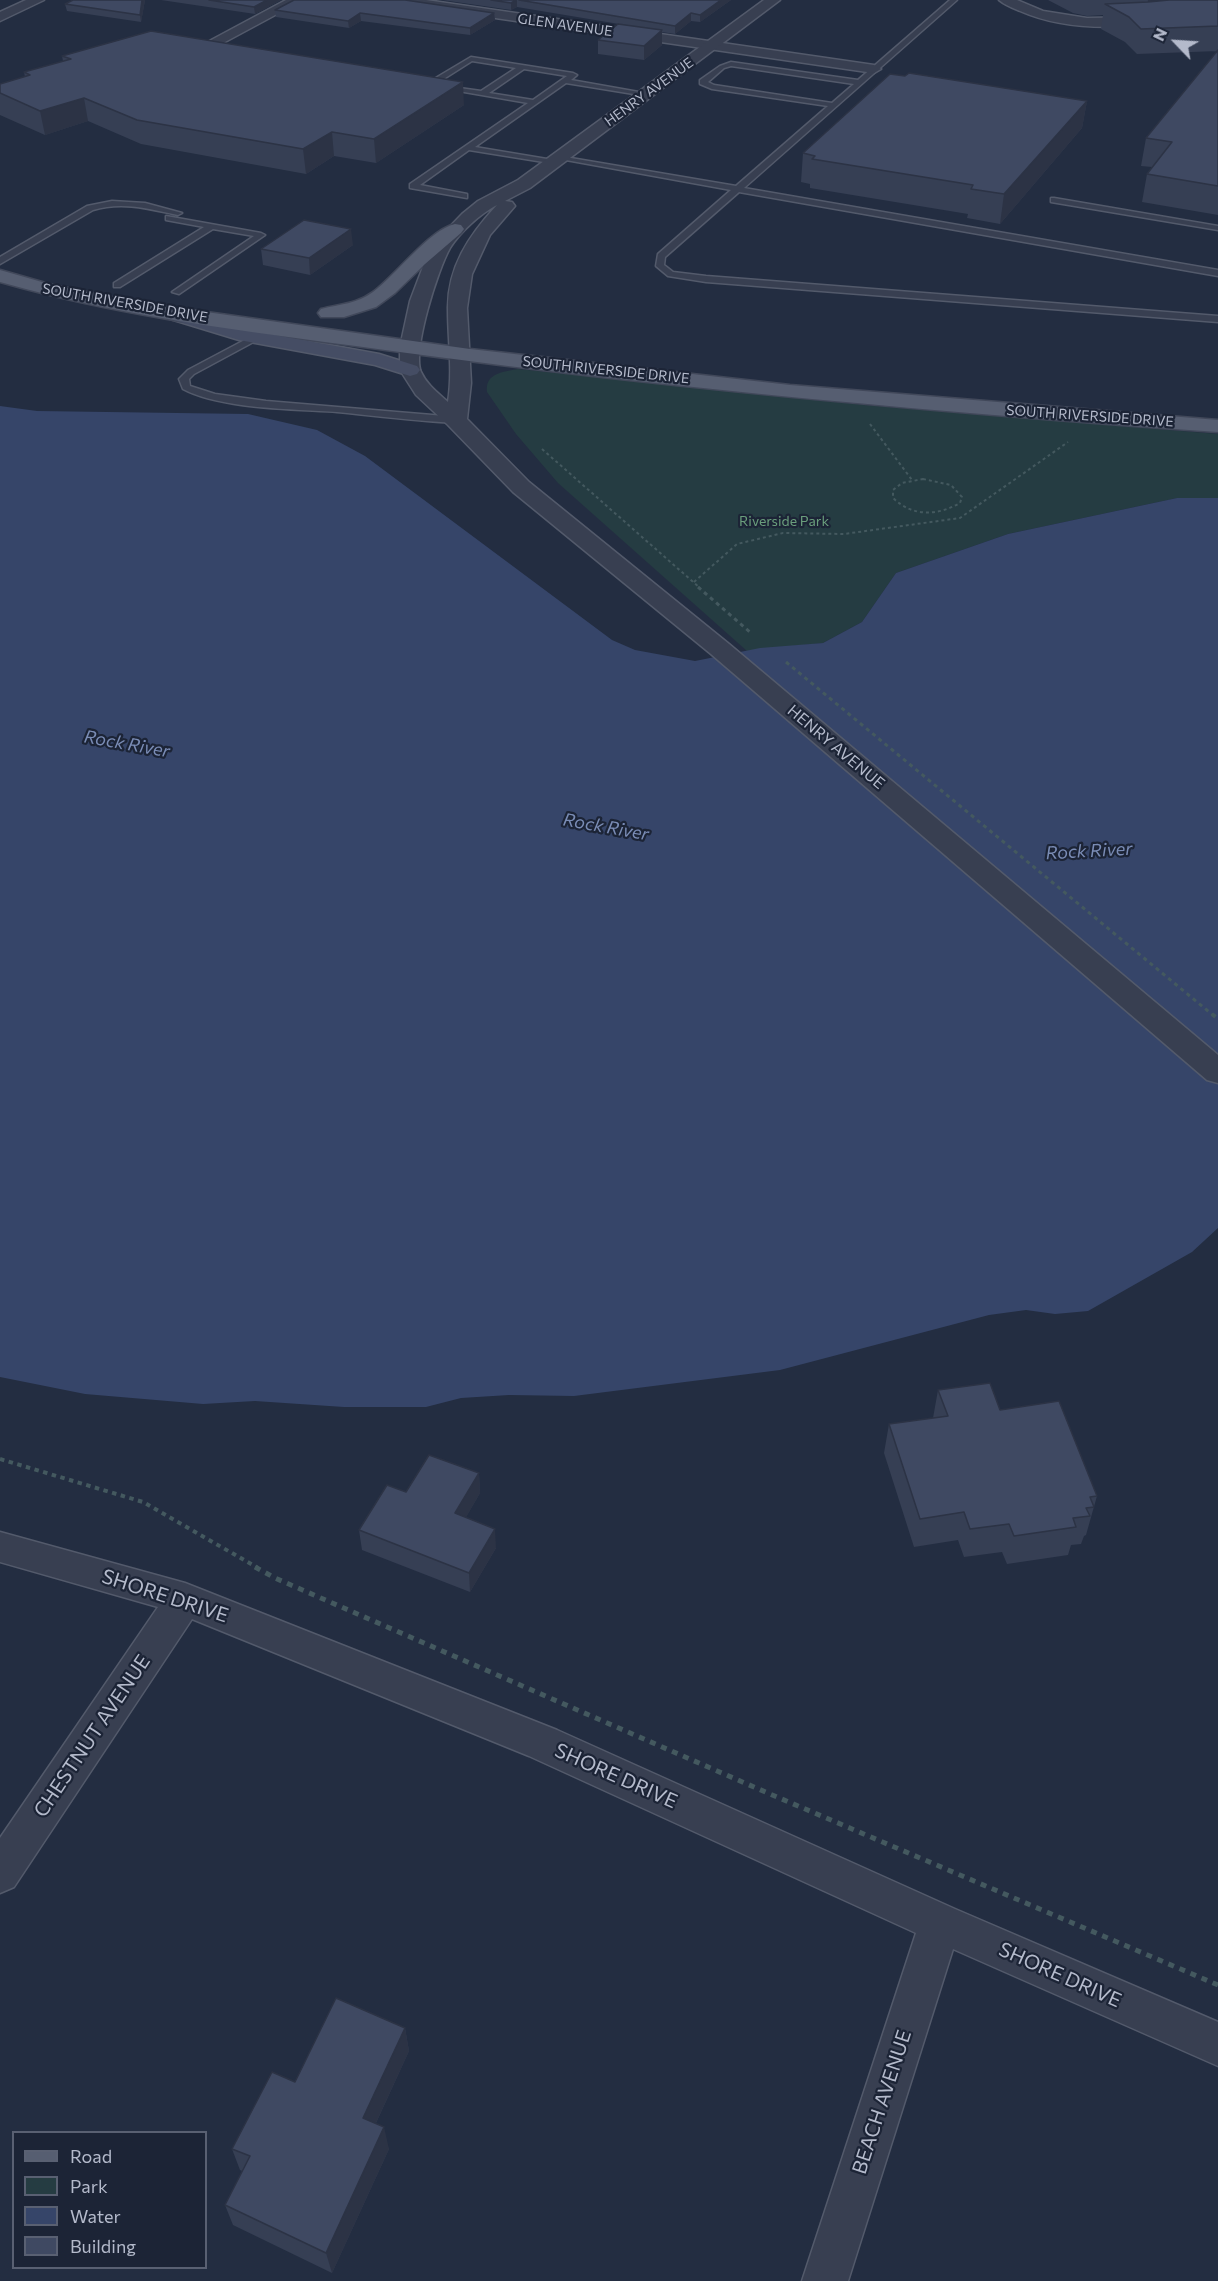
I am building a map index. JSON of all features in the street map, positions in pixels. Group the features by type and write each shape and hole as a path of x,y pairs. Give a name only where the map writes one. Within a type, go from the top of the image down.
{"main road":[{"path":"328,313 354,310 376,300 420,258 455,229"},
{"name":"SOUTH RIVERSIDE DRIVE","path":"0,275 117,285 208,296"},
{"name":"SOUTH RIVERSIDE DRIVE","path":"0,275 77,297 174,314 458,354 944,405 1218,426"},
{"path":"307,310 372,320"},
{"path":"174,314 256,338 379,360 410,370"},
{"path":"393,322 466,332"},
{"name":"SOUTH RIVERSIDE DRIVE","path":"876,379 1218,409"}],"street":[{"path":"0,17 37,0"},
{"path":"194,53 296,0"},
{"name":"GLEN AVENUE","path":"399,0 874,69"},
{"name":"HENRY AVENUE","path":"773,0 524,184 484,205 455,229 443,244 433,264 414,326 410,347 410,370 423,391 456,420 521,486 720,649 1218,1072"},
{"path":"1006,0 1040,15 1087,22 1146,21 1208,9"},
{"path":"512,17 530,6"},
{"name":"HENRY AVENUE","path":"456,420 460,383 458,354 466,332 457,290 481,234 524,184"},
{"name":"SHORE DRIVE","path":"0,1547 185,1599 543,1743 940,1923 1218,2044"},
{"name":"CHESTNUT AVENUE","path":"0,1873 185,1599"},
{"name":"BEACH AVENUE","path":"825,2281 940,1923"}],"lane":[{"path":"954,0 661,256 660,266 664,271 705,279 1218,319"},
{"path":"428,85 471,59 573,75 413,186 464,195"},
{"path":"833,105 711,87 703,82 723,67 731,64 858,82"},
{"path":"482,94 523,67"},
{"path":"564,81 646,94"},
{"path":"416,83 534,102"},
{"path":"468,148 682,180 1218,273"},
{"path":"554,162 590,172 682,180"},
{"path":"1054,200 1218,228"},
{"path":"0,261 102,203 125,202 178,213"},
{"path":"169,218 261,235 176,292"},
{"path":"117,285 212,226"},
{"path":"256,338 191,372 184,379 186,387 206,395 256,402 402,417 456,420"}],"path":[{"path":"868,422 882,437 912,480"},
{"path":"694,582 737,544 783,532 844,534 960,518 1065,443"},
{"path":"542,449 756,638"},
{"path":"912,480 934,480 945,483 959,492 962,497 960,503 946,511 923,513 911,511 894,502 891,491 903,482 912,480"},
{"path":"946,511 960,518"},
{"path":"784,661 1218,1019"},
{"path":"0,1460 143,1502 275,1578 770,1794 1218,1984"}],"green space":[{"name":"Riverside Park","path":"518,369 864,405 1218,434 1218,498 1177,498 1008,534 896,573 862,622 823,643 747,651 558,483 516,434 487,392 487,386 496,374"}],"water":[{"name":"Rock River","path":"0,406 37,411 248,414 317,430 365,456 612,640 635,650 695,661 760,648 823,643 862,622 896,573 1008,534 1177,498 1218,498 1218,1228 1192,1252 1088,1311 1055,1314 1026,1310 989,1315 780,1370 574,1396 509,1395 461,1398 426,1407 344,1407 255,1401 203,1404 85,1394 0,1377"}],"building":[{"path":"73,0 142,0 140,15 65,4"},
{"path":"209,0 267,0 254,7"},
{"path":"294,0 405,0 494,13 470,28 360,13 348,21 275,10"},
{"path":"491,0 516,0 511,3"},
{"path":"519,0 721,0 700,15 691,13 675,26"},
{"path":"1218,0 1218,26 1141,29 1129,17 1105,4 1148,2"},
{"path":"618,24 662,30 644,46 598,40"},
{"path":"151,31 463,82 374,139 332,132 303,149 137,120 84,98 40,111 0,93 0,84 30,75 24,72 71,59 62,56"},
{"path":"1218,50 1218,186 1147,174 1172,142 1146,138"},
{"path":"909,73 1087,101 1004,194 971,189 973,185 812,159 815,156 803,153 890,74 905,76"},
{"path":"304,220 351,229 309,258 261,249"},
{"path":"990,1383 1000,1410 1059,1401 1097,1496 1090,1497 1094,1507 1086,1508 1090,1516 1073,1518 1076,1527 1014,1536 1009,1524 970,1529 964,1512 920,1519 889,1424 948,1416 938,1390"},
{"path":"429,1455 479,1473 455,1513 495,1529 469,1573 359,1530 387,1485 406,1492"},
{"path":"336,1998 405,2028 363,2118 384,2127 326,2253 225,2205 250,2156 232,2149 272,2072 295,2082"}]}
